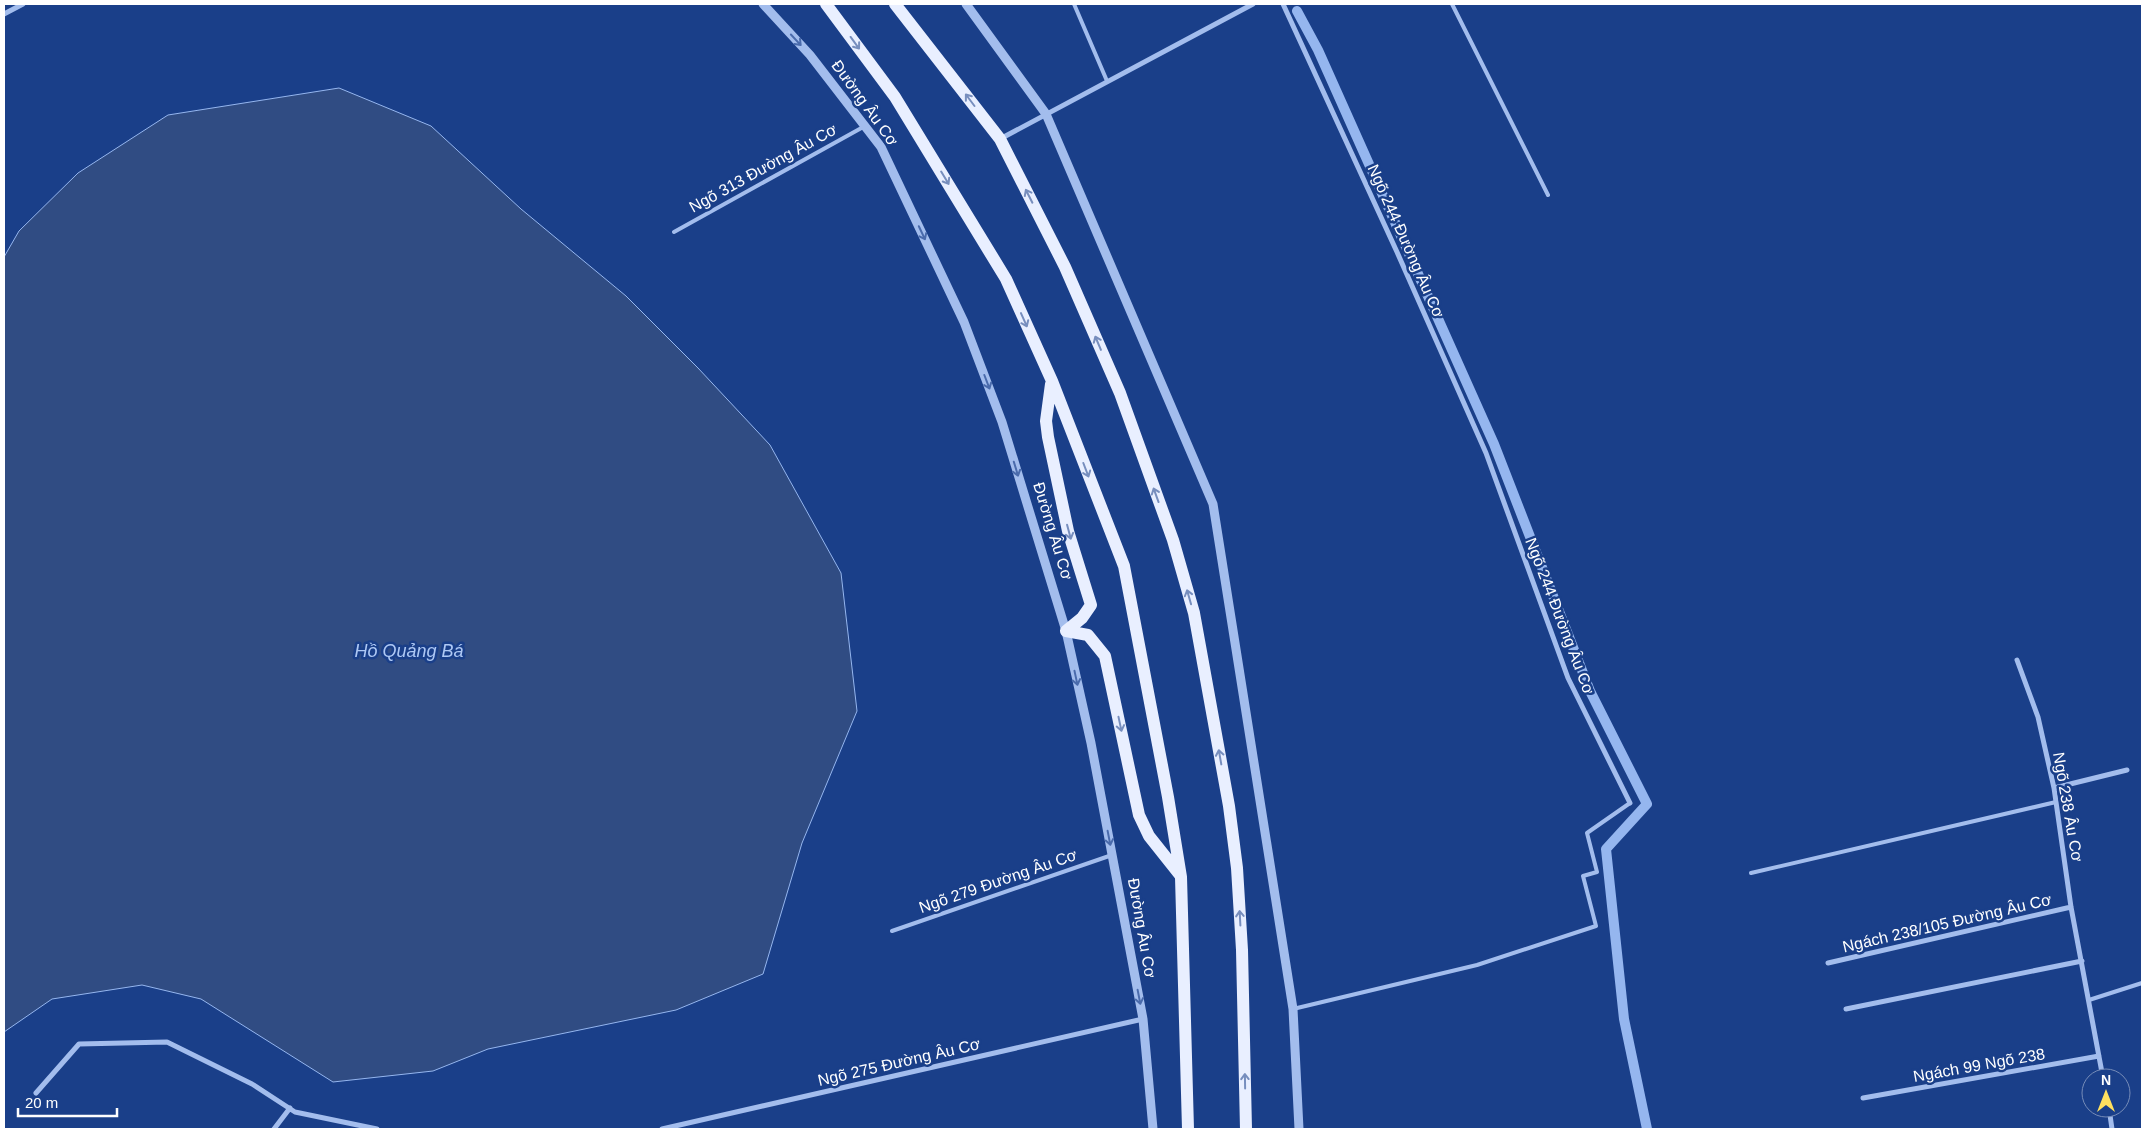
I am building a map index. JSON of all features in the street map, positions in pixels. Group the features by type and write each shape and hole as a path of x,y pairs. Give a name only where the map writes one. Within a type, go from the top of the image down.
{"main road":[{"name":"Đường Âu Cơ","path":"826,4 895,97 1001,271 1052,381 1124,566 1168,797 1181,876 1188,1129"},
{"path":"895,4 1000,139 1065,267 1120,394 1173,540 1194,613 1229,806 1237,868 1242,950 1246,1129"},
{"path":"1052,381 1046,421 1048,437 1068,531 1091,604 1082,618 1066,631"},
{"path":"1066,631 1088,635 1105,656 1139,815 1149,836 1181,876"}],"street":[{"path":"4,14 23,4"},
{"name":"Đường Âu Cơ","path":"763,4 810,55 881,147 964,322 1002,422 1066,631 1112,855 1143,1019 1153,1129"},
{"path":"966,4 1046,114 1213,504 1294,1009 1299,1129"},
{"path":"1000,139 1253,4"},
{"name":"Ngõ 244 Đường Âu Cơ","path":"1283,4 1398,252 1486,453 1568,678 1630,803"},
{"name":"Ngõ 238 Âu Cơ","path":"2017,660 2038,717 2054,788 2071,907 2102,1068"},
{"path":"2054,788 2127,770"},
{"name":"Ngách 238/105 Đường Âu Cơ","path":"1828,963 2071,907"},
{"path":"1846,1009 2082,961"},
{"name":"Ngõ 275 Đường Âu Cơ","path":"662,1129 1143,1019"},
{"path":"36,1093 79,1044 167,1042 252,1084 294,1112 378,1129"},
{"name":"Ngách 99 Ngõ 238","path":"1863,1098 2100,1056"},
{"path":"274,1129 290,1108"}],"lane":[{"path":"1074,4 1107,82"},
{"path":"1452,4 1548,195"},
{"name":"Ngõ 313 Đường Âu Cơ","path":"674,232 865,126"},
{"path":"1751,873 2056,802"},
{"name":"Ngõ 244 Đường Âu Cơ","path":"1294,1009 1477,965 1596,926 1583,876 1597,872 1587,833 1630,803"},
{"name":"Ngõ 279 Đường Âu Cơ","path":"892,931 1112,855"},
{"path":"2089,1000 2142,983"}],"water":[{"name":"Hồ Quảng Bá","path":"339,88 431,126 521,209 626,296 698,368 770,445 841,573 857,711 802,843 763,974 676,1010 488,1049 433,1071 333,1082 201,999 142,985 52,999 4,1032 4,257 19,231 78,173 168,115"}],"waterway":[{"path":"1297,11 1318,50 1494,444 1590,691 1647,804 1606,849 1624,1019 1647,1129"}]}
